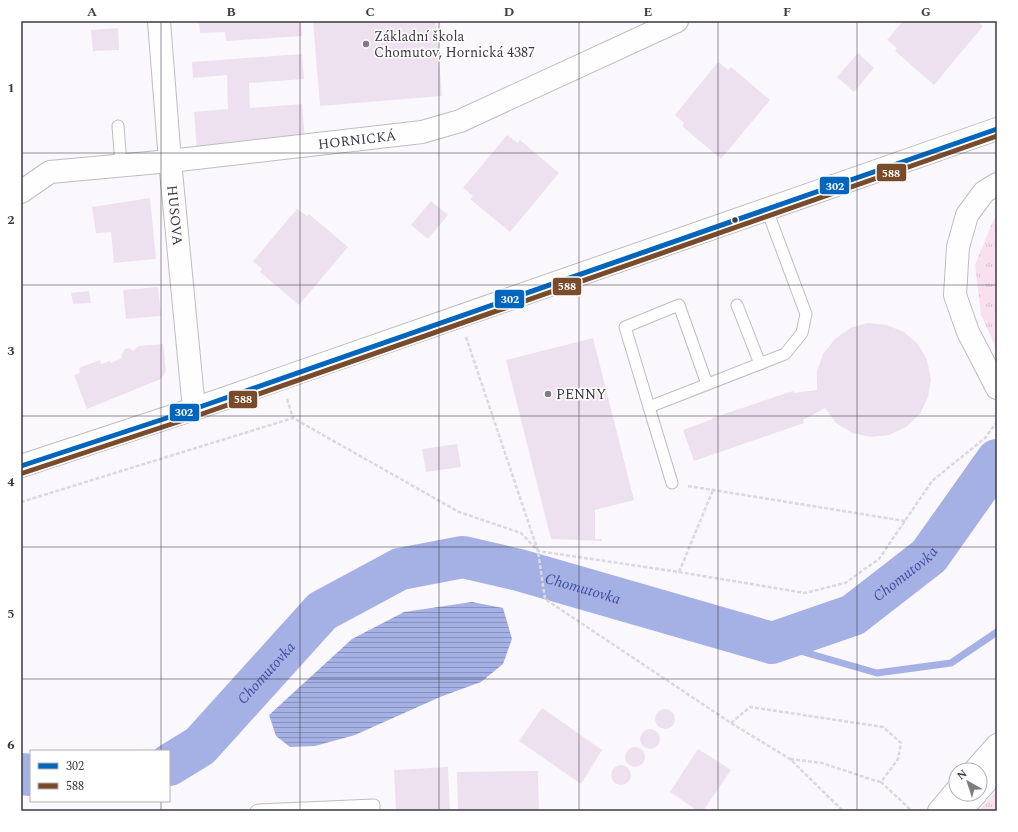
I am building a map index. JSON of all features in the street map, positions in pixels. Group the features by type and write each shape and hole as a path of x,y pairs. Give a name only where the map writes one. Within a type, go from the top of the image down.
{"main road":[{"name":"HUSOVA","path":"159,21 170,161 194,409"},
{"name":"HORNICKÁ","path":"21,192 50,172 170,161 422,132 460,121 677,21"},
{"path":"21,466 194,409 459,318 997,129"},
{"path":"997,184 984,192 967,215 958,247 955,295 968,332 997,388"},
{"path":"981,762 997,745"},
{"path":"988,780 997,770"},
{"path":"939,811 948,800"},
{"path":"960,811 968,802"}],"lane":[{"path":"118,126 121,165"},
{"path":"649,407 785,354 802,333 806,314 768,210"},
{"path":"672,483 624,327 679,304 707,384"},
{"path":"737,305 760,364"},
{"path":"256,811 374,805 374,811"}],"path":[{"path":"459,318 538,551 545,599 731,723 790,759 842,811"},
{"path":"21,502 293,418 459,512 521,533 538,551 679,572 805,594 845,583 879,559 932,481 985,438 997,422"},
{"path":"672,483 905,521"},
{"path":"679,572 713,490"},
{"path":"731,723 750,707 883,727 901,743 898,759 881,782"},
{"path":"790,759 822,763 881,782 912,811"}],"green space":[{"path":"997,217 997,350 981,315 975,265 993,221"},
{"path":"997,790 997,811 978,811 986,802 988,802 988,800"}],"water":[{"path":"472,602 503,608 512,639 503,664 481,682 440,697 355,735 315,746 290,747 276,736 269,715 352,639 404,612"}],"building":[{"path":"199,21 301,21 302,36 226,41 225,32 200,33"},
{"path":"313,21 436,21 442,96 320,106"},
{"path":"903,21 977,21 983,26 934,85 895,51 897,48 887,40"},
{"path":"118,28 119,50 93,51 91,30"},
{"path":"858,53 874,68 854,92 837,77"},
{"path":"302,54 304,79 249,83 250,108 302,104 305,139 197,151 194,112 228,109 227,75 193,78 192,62"},
{"path":"718,62 728,70 731,67 770,100 721,159 682,126 684,123 675,115"},
{"path":"507,135 518,143 520,140 559,173 510,232 470,199 473,196 463,188"},
{"path":"150,198 156,259 114,263 111,232 96,233 92,207"},
{"path":"431,201 448,215 428,239 411,225"},
{"path":"297,209 307,216 309,214 348,247 299,305 260,272 262,269 253,261"},
{"path":"158,287 161,316 126,319 123,290"},
{"path":"89,291 91,303 73,304 71,293"},
{"path":"868,323 887,325 904,332 918,344 927,360 931,379 928,397 920,414 906,427 889,435 871,437 852,433 836,423 825,408 803,420 804,423 694,461 683,430 712,418 793,391 794,393 817,390 817,371 823,354 835,339 850,328"},
{"path":"593,338 634,500 595,510 595,539 602,539 602,541 551,539 506,360"},
{"path":"163,344 166,371 161,379 87,409 74,375 80,373 79,368 100,360 101,364 110,361 111,363 122,358 121,355 125,349 129,348 133,351 138,346"},
{"path":"457,444 461,467 426,472 422,449"},
{"path":"542,708 602,750 581,784 519,741"},
{"path":"661,709 669,709 675,715 675,723 669,729 661,729 655,723 655,715"},
{"path":"646,729 654,729 660,735 660,743 654,749 646,749 640,743 640,735"},
{"path":"631,747 639,747 645,753 645,761 639,767 631,767 625,761 625,753"},
{"path":"698,749 731,770 703,811 698,811 670,792"},
{"path":"617,765 625,765 631,771 631,779 625,785 617,785 611,779 611,771"},
{"path":"448,767 450,811 396,811 394,770"},
{"path":"538,771 539,811 458,811 457,772"}],"waterway":[{"name":"Chomutovka","path":"170,764 200,746 322,611 400,569 463,557 519,570 772,643 853,615 929,556 997,460"},
{"path":"772,643 877,673 951,663 997,632"},
{"name":"Chomutovka","path":"21,774 30,775"}],"transit line":[{"name":"302","path":"21,466 194,409 997,129"},
{"name":"588","path":"23,473 196,416 997,136"}],"place":[{"name":"Základní škola Chomutov, Hornická 4387","path":"366,44"},
{"name":"PENNY","path":"548,394"}]}
